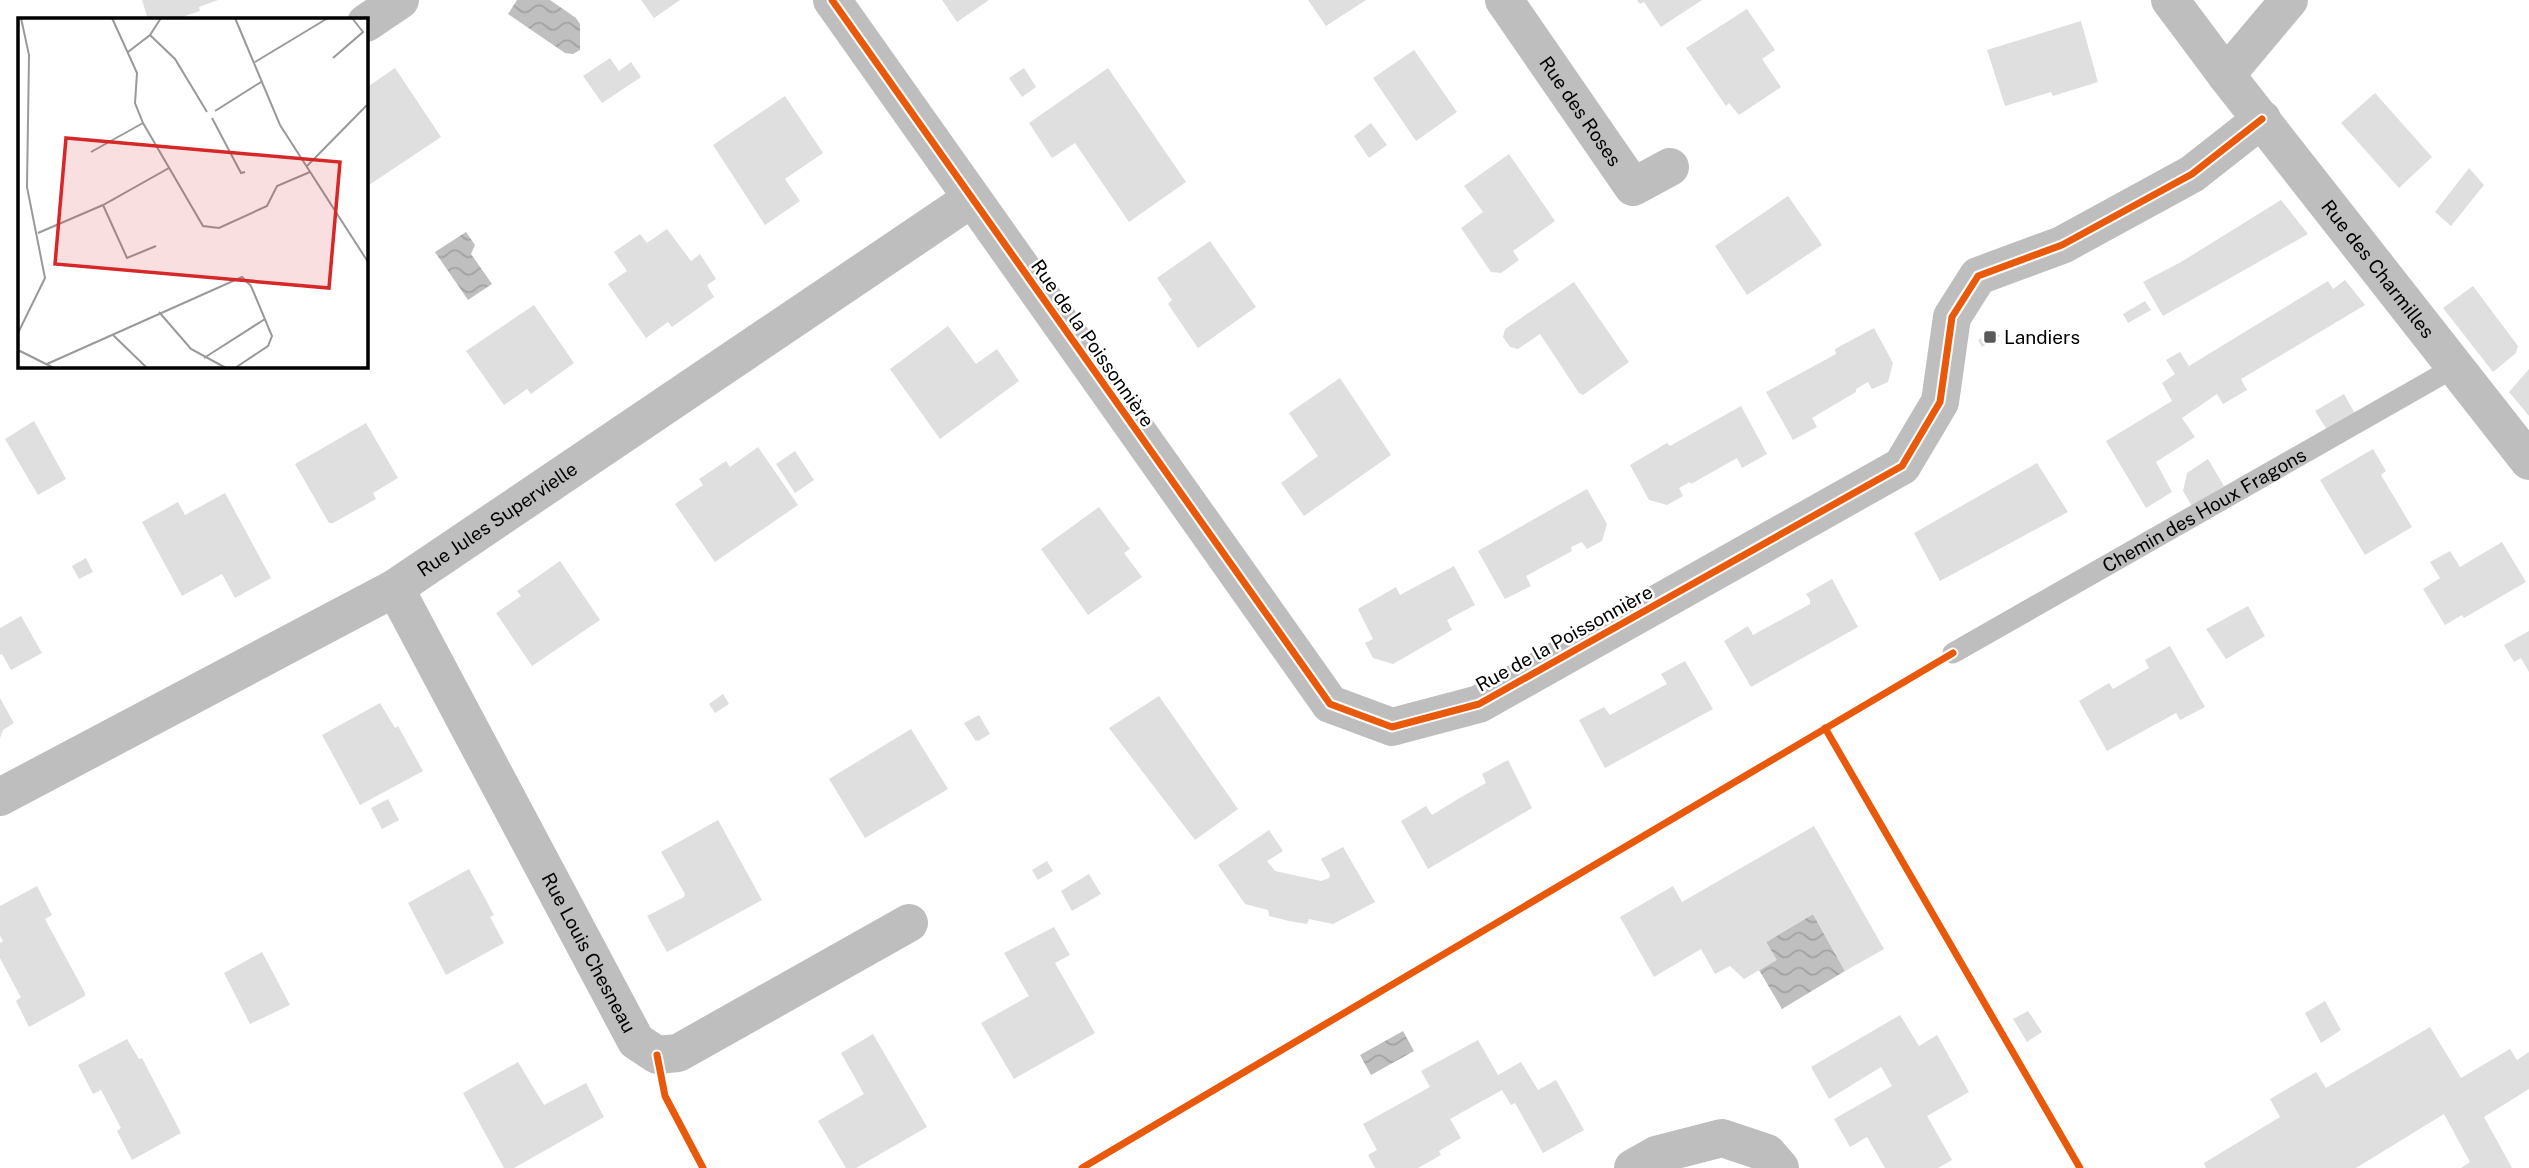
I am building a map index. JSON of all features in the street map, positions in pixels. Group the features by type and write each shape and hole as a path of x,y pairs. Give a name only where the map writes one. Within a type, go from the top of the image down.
{"street":[{"path":"368,22 400,0"},
{"name":"Rue de la Poissonnière","path":"832,0 1330,704 1392,727 1479,704 1902,466 1940,402 1952,317 1978,276 2062,245 2192,174 2262,119"},
{"name":"Rue des Roses","path":"1504,0 1633,187 1670,167"},
{"name":"Rue des Charmilles","path":"2170,0 2225,75 2529,461"},
{"path":"2225,75 2289,0"},
{"name":"Rue Jules Supervielle","path":"0,797 395,588 971,199"},
{"name":"Rue Louis Chesneau","path":"395,588 636,1041 657,1055 678,1053 909,923"},
{"path":"1633,1168 1656,1155 1723,1138 1767,1153 1780,1168"}],"lane":[{"name":"Chemin des Houx Fragons","path":"1953,653 2455,367"}],"water":[{"path":"517,0 550,0 576,18 580,24 580,50 573,54 565,53 508,14"},
{"path":"466,232 475,245 471,254 492,284 468,300 435,252"},
{"path":"1813,914 1845,971 1782,1009 1759,970 1776,960 1766,942"},
{"path":"1403,1031 1414,1051 1371,1075 1360,1055"}],"building":[{"path":"142,0 218,0 199,7 200,11 179,18 148,18"},
{"path":"641,0 680,0 654,18"},
{"path":"942,0 989,0 957,22"},
{"path":"1308,0 1366,0 1326,26"},
{"path":"1637,0 1702,0 1661,27 1644,2 1640,4"},
{"path":"1747,9 1775,50 1762,59 1781,87 1739,115 1729,103 1726,106 1686,48"},
{"path":"2081,21 2098,82 2053,96 2051,92 2005,106 1987,50"},
{"path":"1414,50 1457,112 1416,141 1373,78"},
{"path":"610,58 619,71 631,62 641,77 602,103 583,76"},
{"path":"395,68 441,137 368,186 368,87"},
{"path":"1024,68 1036,87 1022,97 1009,78"},
{"path":"1108,68 1186,182 1129,222 1075,143 1052,158 1029,123"},
{"path":"2375,93 2432,157 2399,188 2341,123"},
{"path":"785,96 823,153 785,179 800,201 765,225 713,145"},
{"path":"1371,123 1387,145 1369,158 1354,136"},
{"path":"1509,154 1555,221 1513,251 1519,260 1501,273 1491,272 1461,228 1483,212 1464,186"},
{"path":"2469,168 2484,185 2451,226 2435,212"},
{"path":"1788,196 1822,245 1747,295 1715,246"},
{"path":"2281,200 2308,234 2163,316 2143,282 2181,262"},
{"path":"667,229 691,261 700,254 716,279 707,285 714,297 672,327 668,322 646,338 608,284 627,271 614,252 640,234 647,243"},
{"path":"1210,241 1256,307 1198,348 1168,304 1172,300 1157,278"},
{"path":"2345,280 2365,305 2241,379 2247,390 2223,404 2217,394 2182,418 2195,437 2156,462 2172,492 2146,508 2106,441 2172,401 2162,383 2175,374 2166,360 2180,352 2189,366 2328,281 2333,289"},
{"path":"1574,282 1629,362 1583,395 1579,393 1540,334 1518,349 1510,347 1503,337 1505,329"},
{"path":"2473,286 2518,346 2516,353 2493,372 2443,308"},
{"path":"2145,301 2151,310 2128,323 2123,314"},
{"path":"534,305 574,363 531,394 527,389 504,405 466,351"},
{"path":"948,326 976,364 997,349 1019,381 940,439 890,369"},
{"path":"1874,328 1893,363 1888,382 1872,389 1868,382 1856,389 1856,392 1812,418 1817,427 1793,440 1766,392 1836,354 1835,349"},
{"path":"1995,330 2000,336 1982,347 1978,340"},
{"path":"2529,369 2529,416 2509,392"},
{"path":"1340,378 1391,455 1304,516 1281,483 1318,456 1289,413"},
{"path":"2344,394 2357,417 2329,433 2315,411"},
{"path":"1741,406 1767,454 1742,468 1737,458 1679,488 1683,496 1667,505 1649,500 1630,465"},
{"path":"34,421 66,479 38,495 5,439"},
{"path":"366,423 398,478 373,493 376,499 329,523 295,464"},
{"path":"758,447 798,505 715,562 675,504 703,485 699,479 726,461 730,467"},
{"path":"2373,449 2386,471 2381,475 2412,527 2365,555 2320,480"},
{"path":"795,451 814,480 795,493 776,464"},
{"path":"2208,459 2224,486 2192,506 2183,491 2187,473"},
{"path":"2037,463 2068,512 1940,581 1914,533"},
{"path":"1587,489 1607,524 1602,541 1587,549 1582,542 1571,547 1572,551 1526,576 1531,586 1505,599 1478,551"},
{"path":"225,493 271,578 235,598 222,574 182,596 142,522 178,502 185,515"},
{"path":"1099,507 1130,549 1124,553 1142,577 1088,615 1041,549"},
{"path":"2502,542 2526,582 2464,618 2462,615 2445,625 2423,589 2440,578 2430,562 2450,551 2460,567"},
{"path":"86,558 93,572 79,579 72,566"},
{"path":"560,561 600,620 532,666 496,613 521,596 517,591"},
{"path":"1454,566 1475,605 1447,620 1452,630 1393,664 1373,658 1365,643 1373,639 1358,609 1396,587 1400,595"},
{"path":"1832,579 1858,627 1751,687 1724,641 1748,626 1753,635 1810,604 1806,594"},
{"path":"2248,606 2265,636 2226,659 2206,629"},
{"path":"21,616 42,653 11,670 2,654 0,655 0,628"},
{"path":"2529,631 2529,672 2521,658 2514,662 2504,645"},
{"path":"2170,646 2205,707 2180,720 2176,713 2107,751 2079,701 2109,683 2113,689 2149,668 2145,660"},
{"path":"1685,661 1713,709 1605,768 1579,720 1604,707 1610,715 1667,684 1661,674"},
{"path":"723,694 729,704 715,713 709,704"},
{"path":"1159,696 1238,809 1195,840 1109,728"},
{"path":"0,698 14,723 3,730 0,738"},
{"path":"380,703 395,728 398,726 423,771 360,805 322,735"},
{"path":"979,715 990,734 978,741 964,723"},
{"path":"911,729 948,789 865,838 829,779"},
{"path":"1508,760 1532,808 1428,869 1401,821 1426,806 1432,815 1486,783 1482,774"},
{"path":"388,799 399,820 382,829 371,808"},
{"path":"718,820 762,900 667,952 647,916 685,894 661,852"},
{"path":"1814,826 1884,949 1845,971 1813,914 1766,942 1777,960 1744,979 1730,966 1715,974 1701,949 1654,977 1620,917 1673,886 1682,902"},
{"path":"1269,830 1283,851 1267,861 1275,871 1321,881 1330,875 1321,859 1343,847 1375,902 1333,924 1309,919 1307,924 1289,921 1269,916 1268,910 1245,904 1218,865"},
{"path":"1047,861 1053,871 1038,880 1032,870"},
{"path":"469,869 494,915 490,917 504,943 446,975 408,903"},
{"path":"1089,874 1101,894 1072,911 1061,891"},
{"path":"37,886 52,915 45,919 85,996 29,1027 16,1001 21,997 0,958 0,943 3,941 0,936 0,906"},
{"path":"1054,927 1070,955 1055,963 1095,1033 1014,1079 981,1023 1029,996 1004,953"},
{"path":"262,952 290,1005 250,1024 224,973"},
{"path":"2325,1001 2341,1030 2321,1043 2305,1013"},
{"path":"2028,1011 2042,1032 2027,1042 2013,1019"},
{"path":"1900,1015 1919,1046 1937,1035 1969,1092 1927,1116 1952,1160 1938,1168 1885,1168 1867,1137 1850,1147 1834,1119 1892,1086 1881,1067 1829,1099 1811,1067"},
{"path":"2430,1027 2461,1078 2510,1049 2517,1060 2529,1052 2529,1089 2484,1117 2512,1168 2461,1168 2470,1162 2444,1114 2356,1168 2206,1168 2204,1163 2280,1117 2270,1099 2316,1072 2326,1088"},
{"path":"873,1034 927,1127 856,1168 846,1168 818,1121 864,1094 841,1053"},
{"path":"127,1039 139,1059 142,1058 181,1133 132,1160 117,1131 121,1128 101,1090 93,1094 78,1065"},
{"path":"1478,1040 1498,1075 1521,1062 1538,1090 1556,1080 1584,1130 1543,1153 1515,1103 1511,1105 1502,1090 1450,1119 1461,1138 1439,1151 1441,1155 1418,1168 1375,1168 1368,1155 1377,1150 1363,1124 1430,1087 1421,1071"},
{"path":"518,1062 544,1105 586,1083 604,1117 514,1168 504,1168 463,1093"}],"cycle path":[{"path":"832,0 1330,704 1392,727 1479,704 1902,466 1940,402 1952,317 1978,276 2062,245 2192,174 2262,119"},
{"path":"1082,1168 1953,653"},
{"path":"1825,728 2080,1168"},
{"path":"657,1055 665,1096 703,1168"}],"place":[{"name":"Landiers","path":"1990,337"}]}
